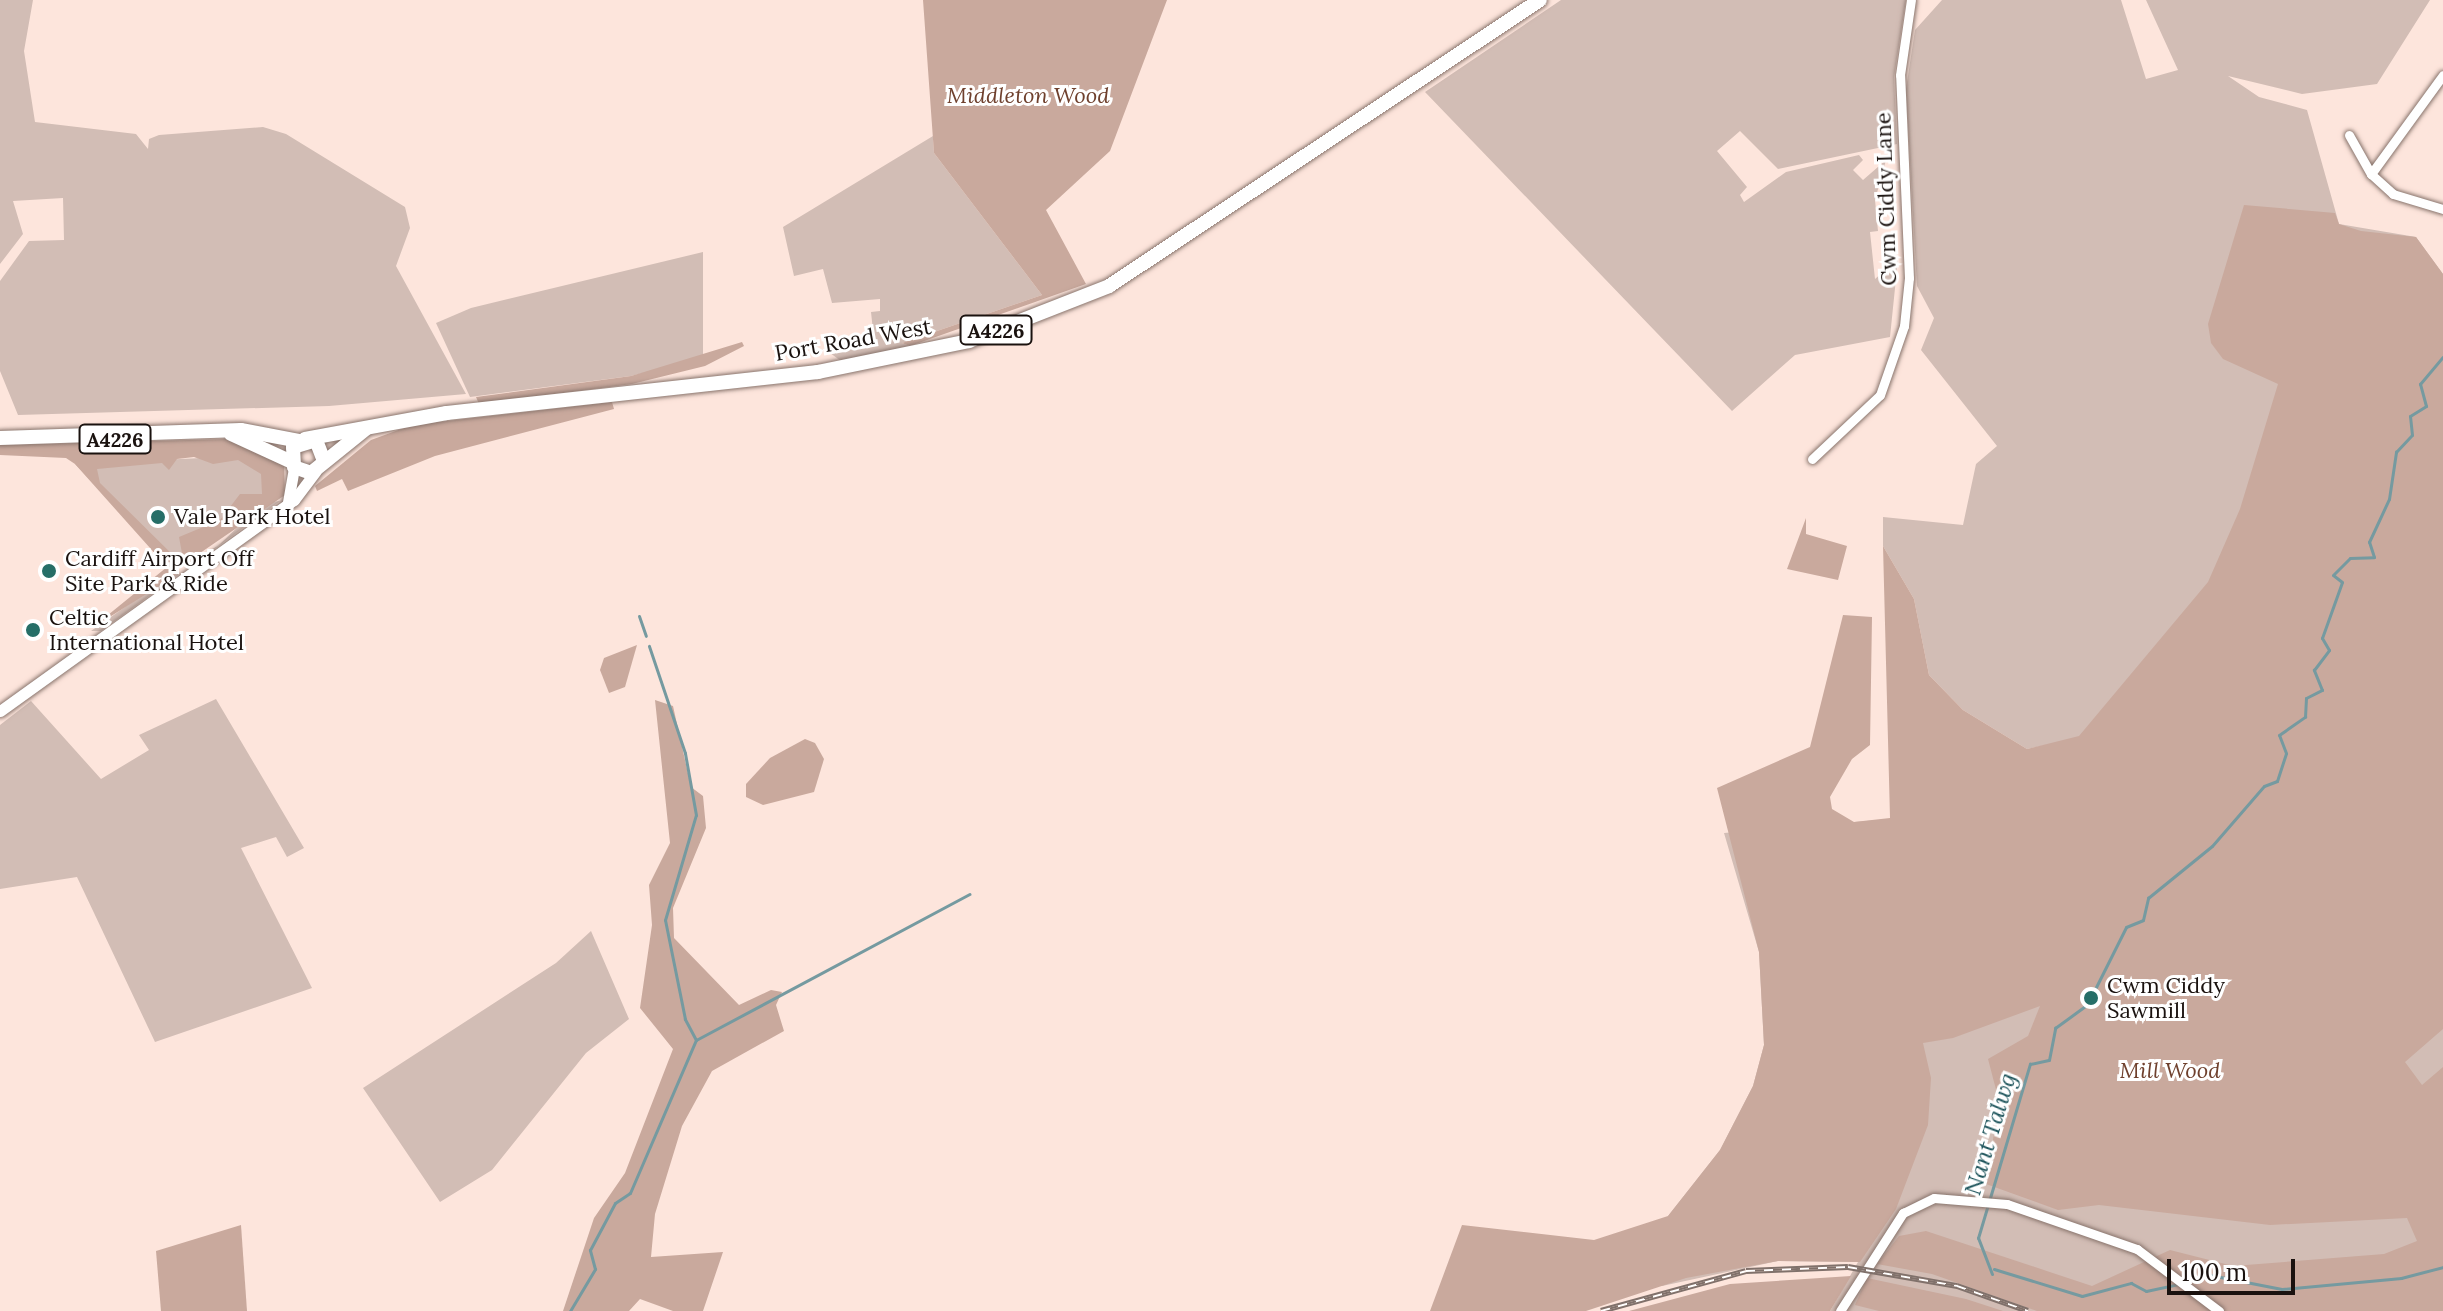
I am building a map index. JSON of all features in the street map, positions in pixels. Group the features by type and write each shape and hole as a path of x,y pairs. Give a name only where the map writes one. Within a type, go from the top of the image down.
{"main road":[{"name":"Port Road West","path":"302,440 367,428 818,372 969,341 1109,286 1540,0"},
{"path":"320,466 367,428"},
{"name":"A4226","path":"0,438 254,431 302,440"},
{"name":"A4226","path":"230,434 293,464 320,466"},
{"path":"293,464 302,440 324,447 320,466"}],"street":[{"name":"Cwm Ciddy Lane","path":"1812,459 1880,395 1904,326 1909,278 1900,75 1911,0"},
{"path":"2371,174 2442,79"},
{"path":"2349,135 2371,174 2393,194 2443,209"},
{"path":"288,502 293,464"},
{"path":"0,711 288,502 320,466"},
{"path":"1840,1311 1903,1213 1934,1198 1996,1202 2137,1249 2219,1311"}],"green space":[{"path":"0,0 33,0 24,51 35,122 136,134 148,149 149,139 159,135 263,127 286,134 405,207 410,228 396,266 466,394 329,406 18,415 0,371 0,281 29,241 64,240 63,198 13,201 23,234 0,264"},
{"name":"Middleton Wood","path":"923,0 1167,0 1110,151 1046,210 1086,284 910,346 902,343 1042,295 934,153"},
{"path":"1561,0 1906,0 1894,77 1897,144 1778,169 1740,131 1717,151 1747,187 1740,195 1744,202 1786,172 1859,155 1863,160 1853,170 1863,180 1886,160 1875,200 1878,231 1870,232 1875,279 1898,259 1890,337 1795,355 1732,411 1425,92"},
{"name":"Mill Wood","path":"1942,0 2121,0 2146,79 2178,70 2146,0 2430,0 2377,84 2302,94 2228,76 2259,97 2307,110 2339,224 2416,237 2443,274 2443,1311 1830,1311 1858,1262 1778,1261 1662,1286 1668,1216 1720,1150 1753,1086 1764,1045 1759,952 1724,833 1890,819 2078,738 2027,749 1963,710 1929,675 1914,599 1883,546 1883,517 1963,525 1976,464 1997,446 1921,350 1934,318 1917,286 1906,89 1915,30"},
{"path":"933,136 934,153 1042,295 902,343 910,346 841,361 826,350 874,340 871,312 880,311 880,299 832,303 823,269 794,276 783,227"},
{"name":"Mill Wood","path":"2244,205 2335,213 2339,224 2361,231 2416,237 2443,274 2443,1029 2405,1062 2422,1085 2443,1067 2443,1311 2037,1311 1932,1274 1877,1264 1899,1236 1926,1231 2092,1286 2170,1250 2233,1266 2384,1254 2417,1241 2407,1218 2270,1225 2099,1205 2058,1210 1986,1184 1999,1101 1988,1059 2028,1036 2040,1006 1953,1038 1923,1043 1931,1078 1928,1125 1896,1209 1860,1262 1778,1261 1686,1278 1586,1311 1430,1311 1462,1225 1594,1240 1668,1216 1720,1150 1753,1086 1764,1045 1759,952 1717,788 1810,747 1843,615 1872,617 1870,745 1852,759 1830,797 1832,809 1854,822 1890,818 1883,546 1914,599 1929,675 1963,710 2027,749 2079,736 2208,582 2240,509 2278,384 2223,359 2211,343 2208,324"},
{"path":"703,252 703,358 631,376 470,397 436,323 471,308"},
{"path":"742,342 744,346 705,366 632,384 479,404 476,397 631,376"},
{"path":"612,402 614,409 435,456 348,491 342,479 317,491 315,486 371,440 412,425"},
{"path":"227,439 284,462 285,495 184,564 179,537 220,520 240,494 262,494 261,474 238,460 213,464 194,457 177,459 169,470 162,463 97,469 100,483 180,562 175,576 92,628 167,567 75,464 66,458 0,455 0,445"},
{"path":"244,456 267,465 270,502 280,501 195,563 184,564 218,546 249,516 178,567 178,575 101,631 91,631 176,571 75,464"},
{"path":"1806,518 1806,534 1847,546 1838,580 1787,569"},
{"path":"637,645 625,687 609,693 600,670 604,658"},
{"path":"216,699 304,848 287,857 276,837 241,848 312,988 155,1042 77,877 0,889 0,725 31,701 101,779 149,750 139,735"},
{"path":"655,700 673,706 691,787 703,796 706,828 673,908 674,938 739,1005 771,990 782,992 776,1005 784,1031 712,1071 682,1126 655,1214 651,1257 723,1252 703,1311 673,1311 640,1299 629,1311 563,1311 594,1218 625,1173 673,1049 640,1008 652,925 649,885 670,843"},
{"path":"805,739 815,743 824,759 814,792 763,805 746,797 746,784 770,758"},
{"path":"591,931 629,1019 586,1053 492,1170 440,1202 363,1088 556,963"},
{"path":"241,1225 247,1311 161,1311 156,1251"},
{"path":"1851,1276 1830,1311 1629,1311 1730,1284"},
{"path":"1867,1278 1966,1299 2003,1311 1879,1311 1855,1305"}],"waterway":[{"name":"Nant Talwg","path":"1992,1274 1978,1238 2030,1064 2049,1060 2055,1028 2087,1005 2126,927 2143,920 2148,898 2212,846 2264,786 2277,781 2286,753 2279,735 2305,717 2306,698 2322,690 2314,670 2329,650 2322,638 2342,582 2333,575 2350,558 2374,557 2369,542 2389,499 2396,452 2412,435 2410,416 2426,406 2420,384 2443,357"},
{"path":"639,616 646,636"},
{"path":"570,1311 595,1269 590,1250 615,1203 630,1193 696,1040 685,1019 665,920 696,815 685,753 649,646"},
{"path":"696,1040 970,894"},
{"path":"2184,1280 2210,1275 2282,1289 2401,1278 2443,1267"},
{"path":"1994,1269 2082,1296 2131,1283 2146,1291 2178,1284"}],"railway":[{"path":"1601,1311 1746,1271 1848,1267 1957,1286 2028,1311"}],"place":[{"name":"Vale Park Hotel","path":"158,517"},
{"name":"Cardiff Airport Off Site Park & Ride","path":"49,571"},
{"name":"Celtic International Hotel","path":"33,630"},
{"name":"Cwm Ciddy Sawmill","path":"2091,998"}]}
